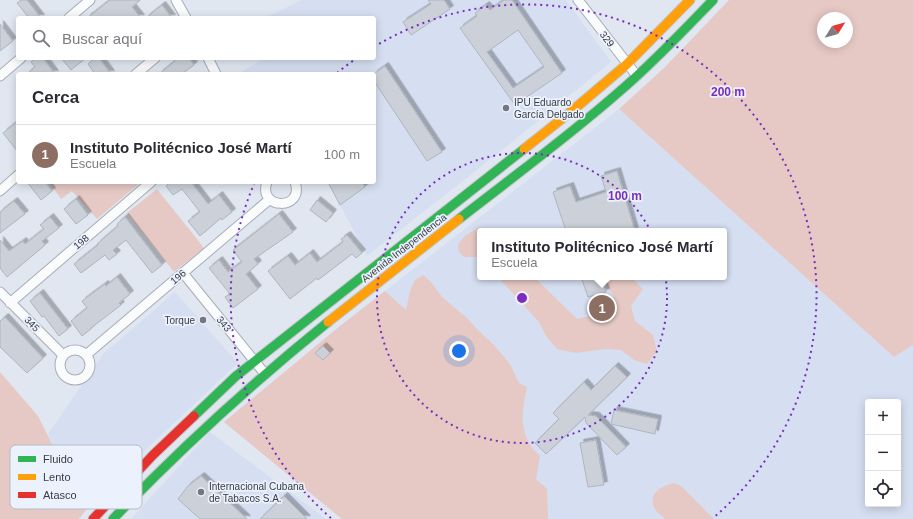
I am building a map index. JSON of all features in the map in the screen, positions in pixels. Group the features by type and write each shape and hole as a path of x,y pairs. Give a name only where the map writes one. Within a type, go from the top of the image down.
{"main road":[{"name":"Avenida Independencia","path":"142,467 236,376 573,110 626,64 690,0"},
{"name":"Avenida Independencia","path":"142,490 209,423 264,374 590,116 636,76 713,0"},
{"name":"Avenida Independencia","path":"93,519 102,509"},
{"name":"Avenida Independencia","path":"113,519 123,509"}],"street":[{"path":"71,16 90,0"},
{"path":"176,0 185,16"},
{"name":"329","path":"578,0 636,76"},
{"path":"0,76 19,60"},
{"path":"138,72 153,60"},
{"path":"209,60 215,72"},
{"path":"0,191 16,177"},
{"name":"198","path":"10,303 149,184"},
{"path":"266,184 265,190 270,199 279,204 289,202 296,194 297,189 296,184"},
{"name":"196","path":"86,355 270,199"},
{"name":"343","path":"183,273 264,374"},
{"name":"345","path":"0,292 64,356"},
{"path":"76,350 86,355 90,362 88,372 85,376 75,379 70,378 63,373 60,364 64,356 67,352 76,350"},
{"path":"197,413 209,423"}],"shaded area":[{"path":"301,0 566,0 611,62 496,155 367,256 329,184 376,184 376,72 241,72 262,60 376,60 376,16 269,16"},
{"path":"729,0 913,0 913,345 894,357 619,109 665,67"},
{"path":"619,109 894,357 913,345 913,519 342,519 224,422 340,326"},
{"path":"50,184 139,184 97,219 72,191 61,199"},
{"path":"157,189 204,248 174,272 127,213"},
{"path":"477,228 477,257 464,257 459,252 458,244 465,236"},
{"path":"423,275 431,282 442,297 468,319 494,345 510,364 519,383 527,387 523,406 523,424 528,441 540,456 536,479 547,489 548,519 342,519 224,422 340,326 385,291 406,310 410,291 415,280"},
{"path":"501,280 537,280 577,319 600,313 612,306 614,296 607,286 607,280 634,280 643,289 631,306 635,321 653,335 657,351 647,364 634,360 621,350 605,349 576,353 557,349 546,336 539,322"},
{"path":"175,292 238,363 142,453 142,445 53,445 48,434 103,354"},
{"path":"0,372 38,416 52,445 10,445 10,509 87,509 79,519 0,519"},
{"path":"210,432 326,519 131,519 140,509 142,509 142,507"},
{"path":"674,483 681,486 714,519 665,519 660,515 655,509 653,497 661,488"}],"building":[{"path":"21,0 27,0 39,16 27,16 17,3"},
{"path":"110,0 140,0 132,7 139,16 90,16"},
{"path":"428,0 444,0 450,9 411,35 403,22 431,4"},
{"path":"504,0 512,0 562,73 515,105 460,28 477,16 475,13 486,5 490,10","holes":["518,30 544,67 513,88 487,52"]},
{"path":"162,5 170,16 148,16"},
{"path":"0,24 13,41 0,51"},
{"path":"34,60 44,60 54,72 29,72 35,67 31,62"},
{"path":"63,60 84,60 71,70"},
{"path":"93,60 100,60 110,72 94,72 88,64"},
{"path":"174,60 190,60 194,65 185,72 161,72"},
{"path":"385,66 442,152 427,161 376,84 376,73"},
{"path":"16,123 16,149 3,133"},
{"path":"617,171 634,228 565,228 553,192 570,186 576,202 606,192 601,176"},
{"path":"29,184 47,184 52,191 41,200"},
{"path":"168,184 193,184 208,204 219,195 232,212 222,220 221,218 200,236 188,221 200,212 182,189 173,195 166,186"},
{"path":"329,184 363,184 365,187 340,205"},
{"path":"76,199 88,215 76,224 64,209"},
{"path":"317,200 333,213 326,222 310,210"},
{"path":"14,201 25,214 0,233 0,212"},
{"path":"279,214 293,232 254,259 258,264 246,274 258,289 233,308 225,297 230,294 209,268 219,260 228,272 242,262 233,250"},
{"path":"50,217 59,228 42,241 45,245 7,277 0,268 0,240 9,251 23,241 25,244 44,229 40,225"},
{"path":"125,217 162,265 152,273 126,240 113,250 117,254 109,260 105,255 81,273 74,264 98,245 97,244 118,226 117,224"},
{"path":"347,235 362,253 356,258 352,254 290,299 268,271 288,256 295,265 310,253 317,262 343,242 341,239"},
{"path":"117,277 130,294 119,303 121,305 82,336 71,321 87,308 82,301 105,284 106,286"},
{"path":"582,280 602,280 606,292 588,297"},
{"path":"40,293 68,329 59,336 44,316 42,317 30,301"},
{"path":"5,317 43,358 27,373 0,347 0,321"},
{"path":"323,346 330,353 323,360 315,353"},
{"path":"615,366 627,377 588,415 596,416 626,447 617,455 586,423 585,417 546,454 535,443 559,419 553,413 584,382 591,390"},
{"path":"614,410 658,419 655,434 611,424"},
{"path":"596,440 604,485 588,487 580,443"},
{"name":"Internacional Cubana de Tabacos S.A.","path":"201,476 247,519 200,519 178,499 188,486"},
{"name":"Internacional Cubana de Tabacos S.A.","path":"284,496 307,519 260,519"}],"traffic: fast":[{"path":"459,219 601,108 656,58 713,0"},
{"path":"194,416 236,376 524,149"},
{"path":"142,489 217,417 271,369 328,322"},
{"path":"113,519 123,509"}],"traffic: slow":[{"path":"524,149 626,65 690,0"},
{"path":"328,322 459,219"}],"traffic: jam":[{"path":"142,467 194,416"},
{"path":"93,519 102,509"}],"place":[{"name":"IPU Eduardo García Delgado","path":"506,108"},
{"name":"Instituto Politécnico José Martí","path":"602,308"},
{"name":"Torque","path":"203,320"},
{"name":"Internacional Cubana de Tabacos S.A.","path":"201,492"}]}
